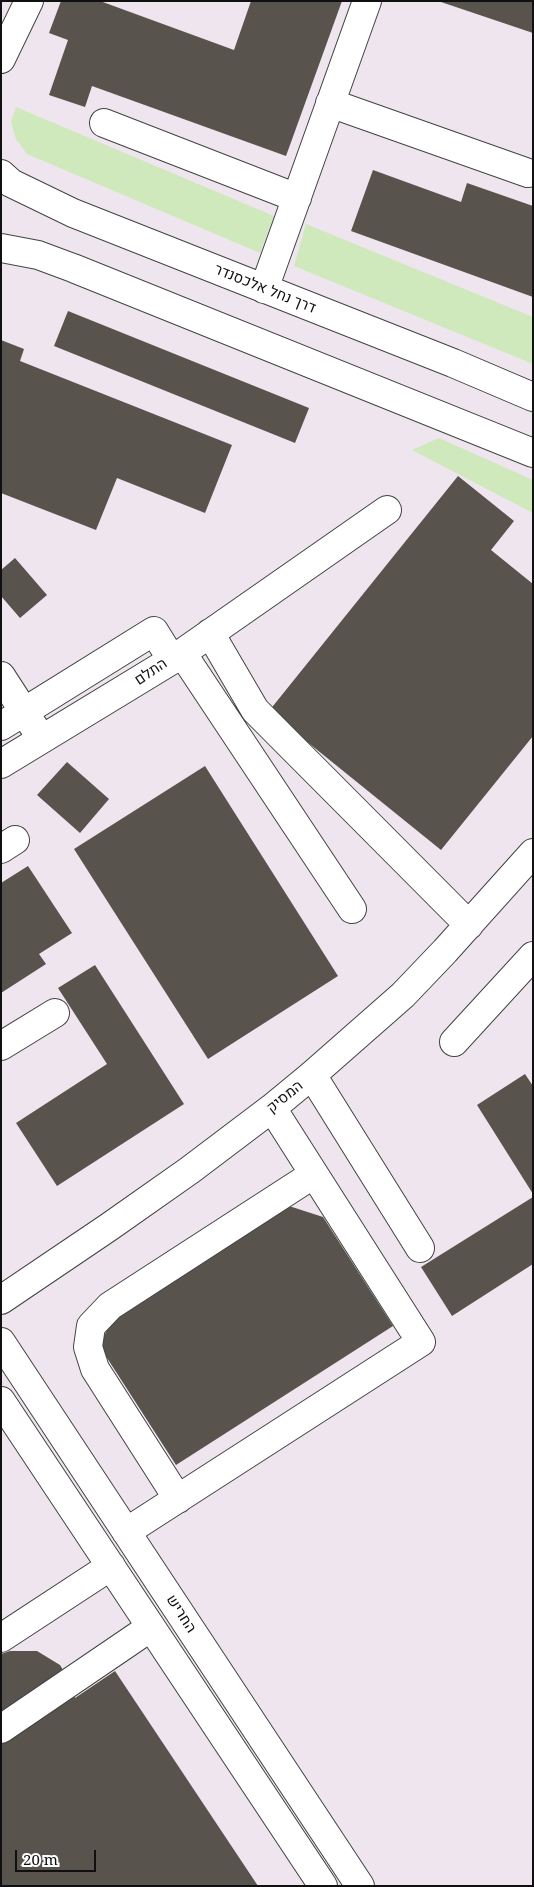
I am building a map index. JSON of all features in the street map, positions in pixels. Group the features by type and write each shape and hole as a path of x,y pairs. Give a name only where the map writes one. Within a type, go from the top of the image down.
{"street":[{"path":"1,59 29,1"},
{"path":"264,289 367,1"},
{"path":"330,102 528,173"},
{"path":"104,123 297,198"},
{"name":"דרך נחל אלכסנדר","path":"1,174 11,183 73,213 533,397"},
{"path":"1,248 38,255 74,268 533,453"},
{"path":"352,909 177,656 387,510"},
{"name":"התלם","path":"1,764 177,656 154,631 12,719"},
{"path":"210,633 255,710 469,925"},
{"path":"1,676 12,719 42,739"},
{"name":"המסיק","path":"1,1300 109,1227 272,1108 312,1075 402,995 532,858"},
{"path":"454,1042 533,956"},
{"path":"1,1046 55,1013"},
{"path":"312,1075 420,1248"},
{"path":"126,1532 421,1342 272,1108"},
{"path":"178,1499 95,1369 88,1347 91,1326 110,1306 314,1174"},
{"name":"החריש","path":"1,1342 360,1886"},
{"path":"1,1401 323,1886"},
{"path":"1,1638 111,1566"},
{"path":"1,1729 151,1627"}],"shaded area":[{"path":"1,1 533,1 533,1886 1,1886"}],"green space":[{"path":"16,107 274,216 260,253 27,154 16,139 11,122"},
{"path":"306,224 533,317 533,364 294,266"},
{"path":"439,438 533,480 533,513 412,450"}],"building":[{"path":"61,1 100,1 234,50 251,1 342,1 286,156 92,86 85,107 49,95 68,40 49,33"},
{"path":"441,1 533,1 533,33 441,2"},
{"path":"373,170 461,202 467,183 533,206 533,297 351,231"},
{"path":"68,311 309,408 295,443 54,346"},
{"path":"1,340 24,349 20,361 232,445 205,513 117,478 96,530 1,493"},
{"path":"458,476 514,521 491,550 533,584 533,736 441,850 269,711"},
{"path":"15,558 47,595 20,618 1,596 1,570"},
{"path":"67,762 109,799 80,833 37,795"},
{"path":"205,766 338,976 208,1059 74,849"},
{"path":"28,866 72,933 39,954 46,964 1,993 1,883"},
{"path":"95,965 184,1104 57,1186 16,1123 107,1064 58,988"},
{"path":"525,1074 533,1086 533,1194 477,1105"},
{"path":"533,1197 533,1264 452,1316 421,1267"},
{"path":"289,1206 323,1217 393,1326 176,1465 100,1347 109,1324"},
{"path":"10,1651 37,1651 60,1665 72,1685 75,1698 115,1671 258,1886 1,1886 1,1654"}]}
